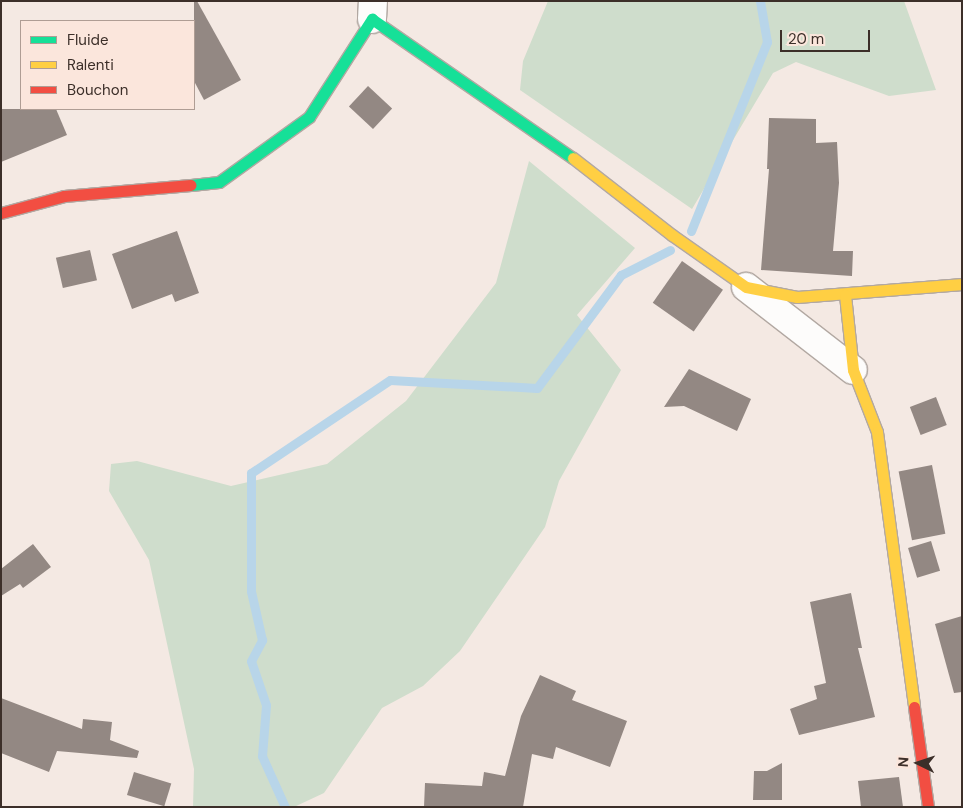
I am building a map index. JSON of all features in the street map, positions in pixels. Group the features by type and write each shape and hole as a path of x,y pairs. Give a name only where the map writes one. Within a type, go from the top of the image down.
{"street":[{"path":"1,213 64,196 220,182 309,116 373,10 559,147 672,235 746,287 853,370"},
{"path":"746,287 797,297 844,295 962,284"},
{"path":"844,295 853,370 876,432 928,807"}],"green space":[{"path":"548,1 904,1 936,90 889,96 796,62 773,73 692,209 520,90 523,61"},
{"path":"529,161 635,248 577,315 621,370 559,481 545,527 460,651 423,686 382,708 324,793 294,807 193,807 194,769 149,560 109,491 111,464 137,461 231,486 327,464 406,401 496,283"}],"building":[{"path":"194,1 197,1 241,80 204,100 195,83"},
{"path":"368,86 392,109 373,129 349,106"},
{"path":"1,109 56,110 67,135 1,162"},
{"path":"769,118 816,119 816,143 837,142 839,183 833,251 853,251 852,276 761,270 769,169 767,169"},
{"path":"177,231 199,293 175,302 172,294 132,309 112,254"},
{"path":"90,250 97,280 63,288 56,258"},
{"path":"682,261 723,290 694,331 653,303"},
{"path":"689,369 751,399 737,431 684,406 664,407"},
{"path":"936,397 947,425 921,435 910,407"},
{"path":"932,465 945,534 912,540 899,471"},
{"path":"931,541 940,571 917,578 908,548"},
{"path":"33,544 51,567 23,588 20,584 1,596 1,569"},
{"path":"851,593 862,648 858,648 875,717 799,735 790,709 817,699 814,686 826,683 810,602"},
{"path":"962,616 962,692 954,693 935,624"},
{"path":"540,675 576,691 572,700 627,721 610,767 556,747 553,759 532,754 523,807 424,807 425,783 482,786 484,772 505,776 521,716"},
{"path":"1,698 82,729 83,719 112,722 110,740 139,751 137,758 57,751 49,772 1,753"},
{"path":"782,763 782,800 753,800 754,771 767,771"},
{"path":"134,772 171,783 164,806 127,795"},
{"path":"899,777 903,807 861,807 858,781"}],"waterway":[{"path":"691,231 767,42 760,1"},
{"path":"285,807 262,756 266,705 251,661 262,640 251,591 251,473 390,380 537,388 621,275 670,250"}],"traffic: fast":[{"path":"191,185 219,182 309,117 372,19 573,158"}],"traffic: slow":[{"path":"573,158 672,235 746,287 797,297 962,284"},
{"path":"845,295 853,370 877,432 914,707"}],"traffic: jam":[{"path":"1,213 64,196 191,185"},
{"path":"914,707 928,807"}]}
